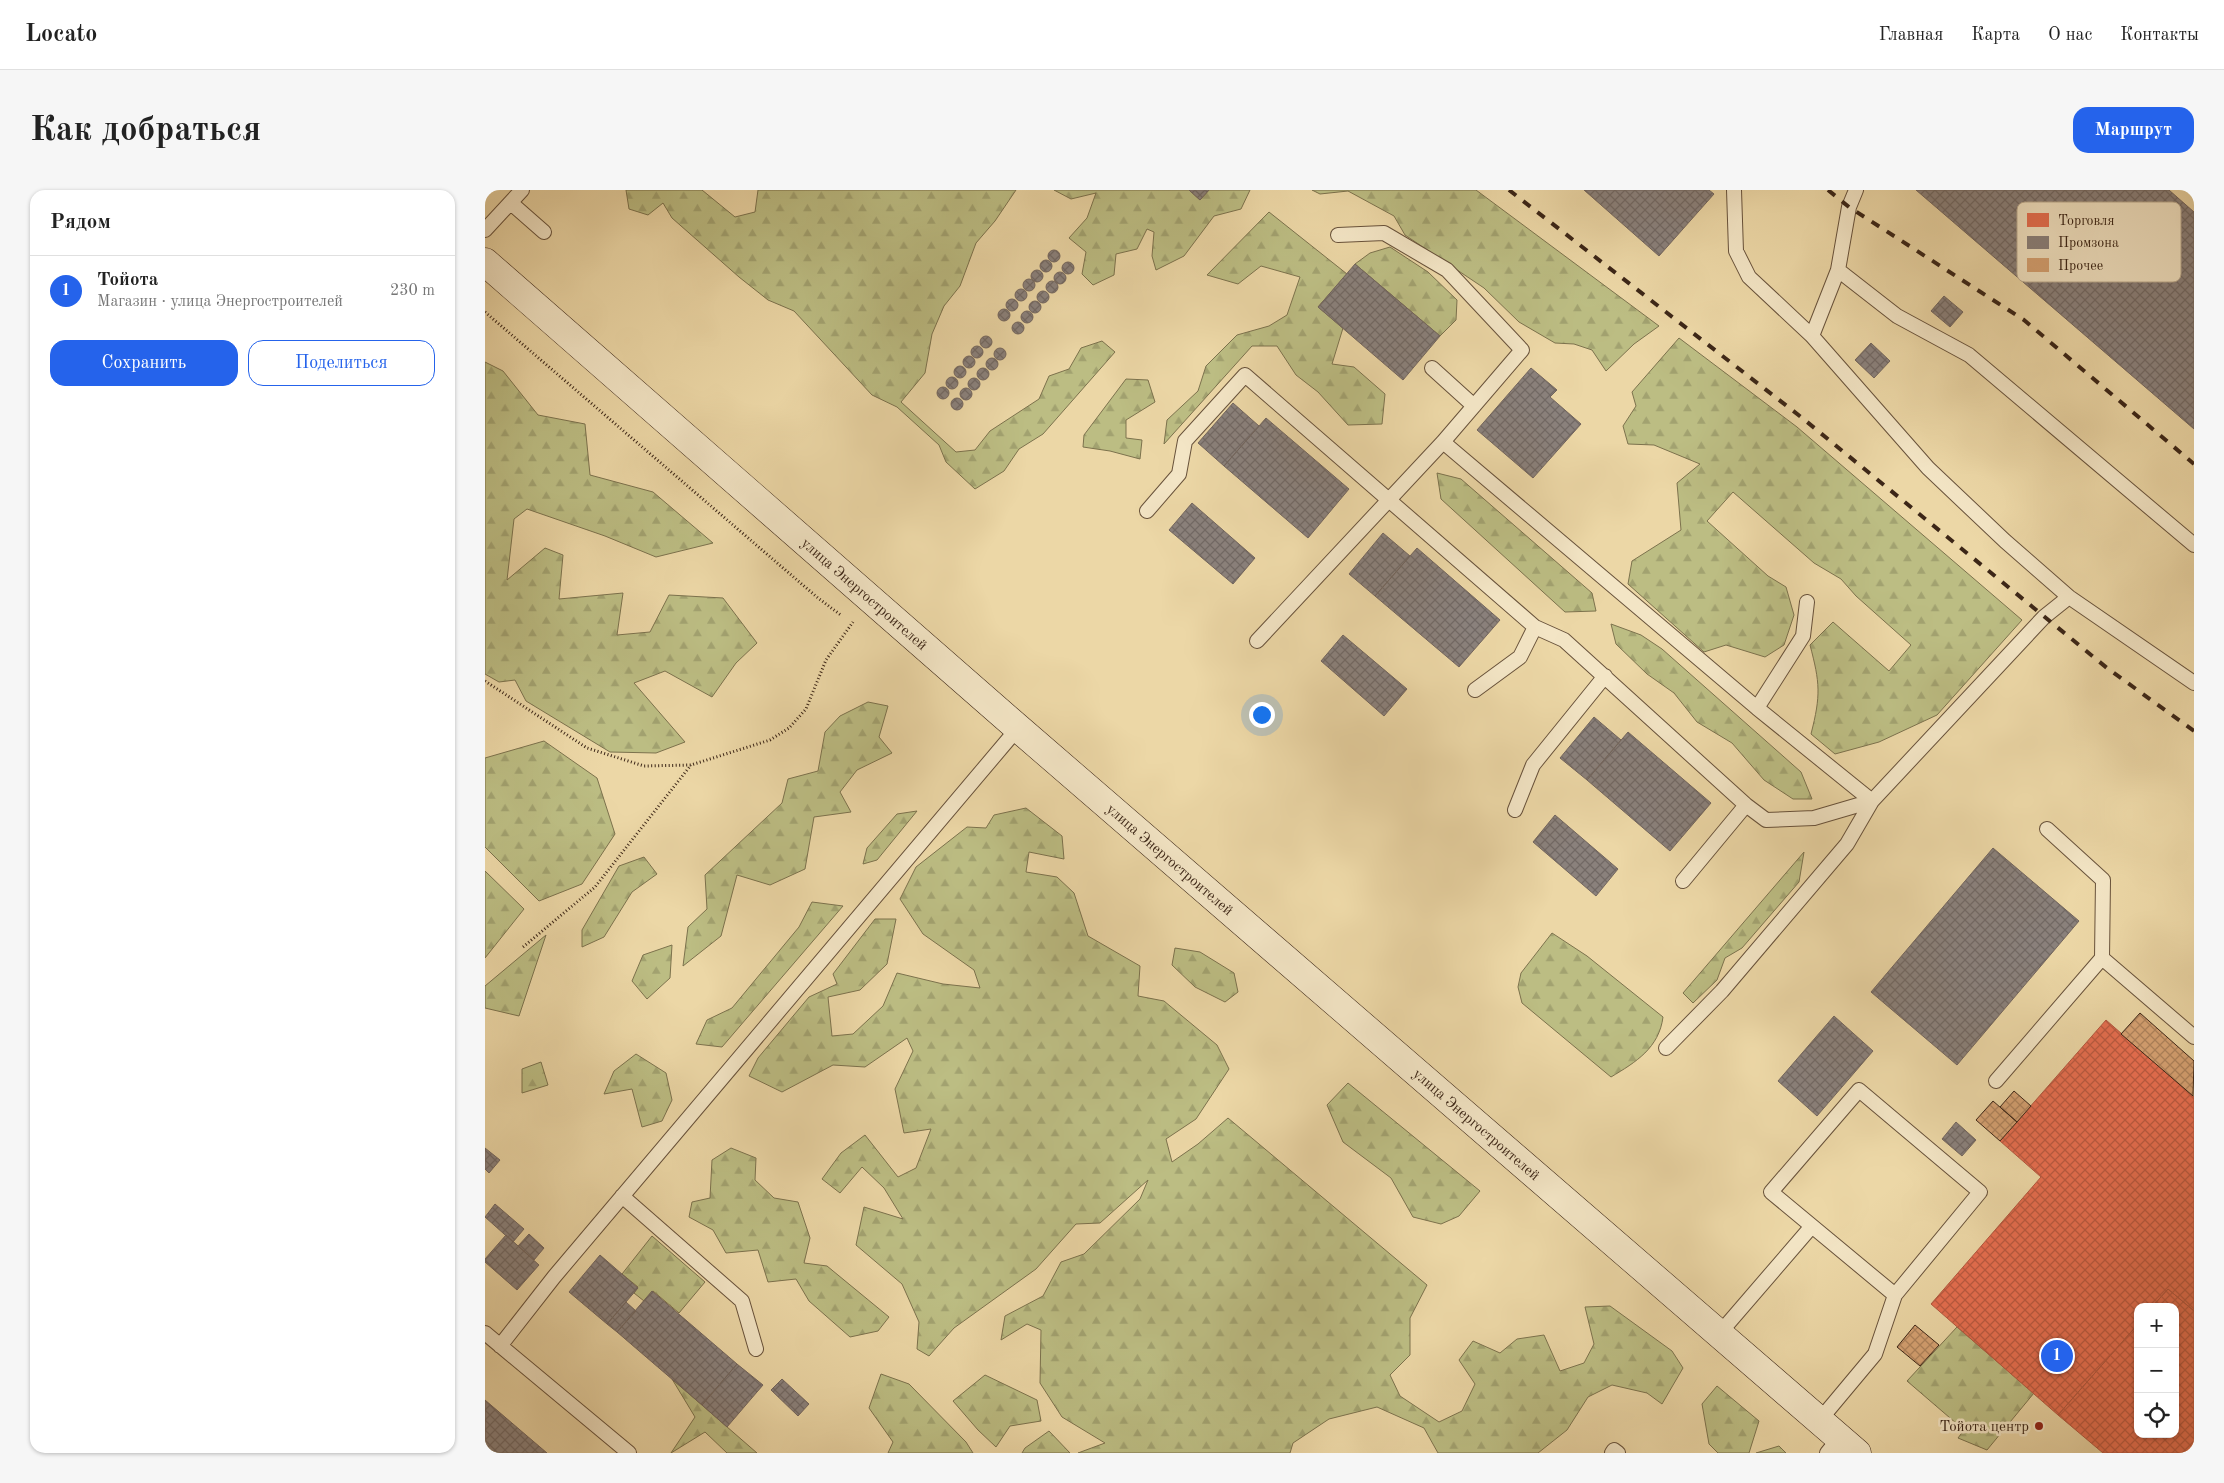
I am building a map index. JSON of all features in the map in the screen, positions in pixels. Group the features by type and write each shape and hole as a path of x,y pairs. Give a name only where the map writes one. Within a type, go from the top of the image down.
{"main road":[{"name":"улица Энергостроителей","path":"485,262 870,600 1719,1334 1836,1441"}],"lane":[{"path":"485,230 522,190"},
{"path":"1734,190 1736,251 1749,277 1812,336 1928,468 2005,541 2069,597 2194,683"},
{"path":"1812,336 1838,270 1849,207 1856,190"},
{"path":"511,203 544,232"},
{"path":"1257,641 1443,442 1522,350 1447,270 1383,233 1338,235"},
{"path":"1838,270 1897,316 1969,355 2194,545"},
{"path":"1432,368 1474,406"},
{"path":"1147,511 1179,474 1185,441 1245,375 1535,627 1564,640 1746,805 1766,820 1815,818 1872,801"},
{"path":"1443,442 1757,708 1872,801"},
{"path":"1666,1048 1722,990 1847,844 1872,801 2045,617 2069,597"},
{"path":"1757,708 1803,636 1807,602"},
{"path":"1475,690 1520,657 1535,627"},
{"path":"1515,810 1533,765 1605,676"},
{"path":"500,1346 554,1277 1018,728"},
{"path":"1683,881 1746,805"},
{"path":"1996,1081 2102,958 2103,880 2047,829"},
{"path":"2102,958 2194,1037"},
{"path":"1836,1441 1875,1354 1895,1296 1980,1192 1859,1090 1771,1192 1895,1296"},
{"path":"622,1196 742,1302 756,1349"},
{"path":"1719,1334 1812,1226"},
{"path":"485,1333 629,1453"},
{"path":"1612,1453 1614,1450 1618,1453"}],"path":[{"path":"485,312 841,616"},
{"path":"485,681 587,748 644,766 691,765 770,740 789,728 805,710 825,660 870,600"},
{"path":"523,947 595,887 691,765"}],"green space":[{"path":"626,190 702,190 735,217 755,212 758,190 1016,190 995,221 976,243 960,286 944,306 932,334 925,373 901,402 956,452 975,450 990,431 1039,399 1049,376 1069,369 1081,348 1102,341 1115,352 1043,434 1019,449 1004,471 975,489 946,462 939,445 897,407 872,395 794,311 768,300 739,277 672,218 663,203 648,215 629,209"},
{"path":"1054,190 1189,190 1200,200 1209,190 1250,190 1241,209 1214,216 1184,256 1156,270 1152,256 1154,232 1147,229 1137,249 1116,254 1114,275 1093,285 1082,274 1086,252 1069,238 1087,218 1096,193 1071,199"},
{"path":"1312,190 1476,190 1659,326 1634,344 1606,371 1592,350 1574,344 1555,343 1519,322 1484,288 1405,235 1394,216 1348,191 1320,194"},
{"path":"1269,212 1347,274 1318,307 1343,328 1332,364 1354,367 1385,394 1382,424 1348,425 1318,392 1296,375 1277,346 1252,346 1164,444 1167,420 1198,391 1206,366 1237,335 1269,326 1287,315 1300,277 1261,266 1238,284 1207,275"},
{"path":"1390,247 1428,272 1457,300 1456,320 1440,336 1355,264 1370,253"},
{"path":"1679,338 1797,427 2022,620 1937,715 1879,742 1835,754 1811,734 1818,699 1818,689 1816,669 1810,645 1833,622 1889,671 1911,645 1856,596 1841,579 1814,563 1733,492 1707,521 1768,576 1786,587 1794,615 1784,645 1765,657 1726,645 1704,652 1628,584 1632,561 1681,530 1677,483 1700,464 1654,445 1628,444 1623,426 1636,406 1632,392"},
{"path":"485,362 503,371 538,415 585,424 590,475 653,492 713,543 656,557 605,536 527,509 514,519 507,580 545,548 563,555 559,599 623,593 617,635 650,632 669,595 723,598 757,643 736,663 712,697 665,671 634,683 685,742 656,753 610,752 526,701 515,680 499,682 485,674"},
{"path":"1126,379 1148,380 1155,402 1126,420 1126,438 1142,440 1140,459 1110,451 1083,447 1084,435"},
{"path":"1437,473 1461,479 1592,593 1596,611 1565,612 1441,499"},
{"path":"1611,624 1641,635 1662,649 1801,772 1812,799 1793,799 1764,780 1732,743 1697,722 1674,693 1647,674 1616,644"},
{"path":"868,702 888,706 879,737 892,753 857,770 840,792 851,812 814,817 805,869 770,885 737,875 721,936 683,966 688,927 707,909 705,875 782,803 788,779 818,771 825,732 840,716"},
{"path":"544,741 597,778 615,834 582,884 539,901 485,847 485,758"},
{"path":"1026,808 1062,836 1064,859 1029,852 1026,872 1057,877 1074,893 1088,936 1140,966 1138,996 1164,1001 1217,1045 1229,1069 1196,1119 1166,1139 1172,1162 1198,1144 1228,1118 1427,1285 1410,1318 1410,1355 1390,1375 1400,1396 1439,1422 1462,1411 1475,1384 1459,1360 1473,1341 1500,1353 1517,1339 1544,1335 1560,1371 1584,1363 1594,1344 1585,1307 1610,1306 1672,1351 1683,1368 1662,1404 1647,1393 1612,1385 1588,1397 1567,1430 1538,1453 1438,1453 1424,1428 1377,1407 1329,1419 1293,1443 1290,1453 1078,1453 1105,1443 1062,1417 1040,1383 1041,1330 1027,1324 1001,1340 1005,1316 1043,1296 1061,1262 1084,1254 1140,1199 1148,1180 1100,1223 1076,1224 1036,1269 954,1328 929,1356 917,1349 919,1322 902,1284 856,1245 864,1207 903,1219 884,1188 862,1167 840,1193 822,1179 841,1153 865,1135 898,1177 916,1168 931,1129 904,1133 895,1089 913,1051 907,1038 865,1067 833,1065 782,1092 749,1076 758,1058 809,997 837,984 833,974 875,919 896,919 887,964 860,990 828,997 832,1036 853,1034 883,1006 897,973 943,984 980,988 974,970 923,934 900,899 916,867 967,827 986,828 994,815"},
{"path":"917,811 877,860 863,864 867,848 897,814"},
{"path":"1804,852 1799,882 1742,948 1725,958 1717,980 1693,1003 1683,993"},
{"path":"644,857 657,874 632,892 604,937 582,947 582,930 619,866"},
{"path":"485,871 524,909 485,958"},
{"path":"812,902 843,906 722,1047 696,1044 707,1020 732,1008 799,927"},
{"path":"1552,933 1587,956 1663,1017 1657,1037 1645,1053 1611,1077 1522,1003 1518,987 1521,973"},
{"path":"546,935 519,1016 485,1008 485,986"},
{"path":"672,945 670,978 647,999 632,981 643,955"},
{"path":"1175,948 1200,952 1234,973 1238,992 1225,1002 1195,987 1172,965"},
{"path":"636,1054 666,1073 672,1100 662,1121 642,1127 632,1089 604,1094 614,1071"},
{"path":"541,1062 548,1085 522,1093 522,1069"},
{"path":"1348,1083 1480,1191 1459,1216 1441,1224 1413,1217 1391,1178 1343,1142 1327,1105"},
{"path":"731,1148 756,1158 755,1180 774,1198 798,1202 810,1238 804,1263 827,1266 889,1317 878,1331 850,1337 809,1301 796,1279 768,1282 758,1250 726,1253 713,1230 689,1217 692,1202 710,1198 712,1160"},
{"path":"652,1236 705,1282 679,1313 653,1291 644,1301 634,1293 638,1287 622,1274"},
{"path":"1957,1327 2034,1393 1987,1450 1958,1438 1964,1430 1907,1381"},
{"path":"881,1374 909,1384 966,1442 973,1453 888,1453 893,1442 869,1408"},
{"path":"985,1375 1037,1400 1041,1421 1010,1426 996,1447 978,1430 953,1401"},
{"path":"672,1379 757,1453 727,1453 705,1432 671,1453 695,1417"},
{"path":"1717,1386 1759,1421 1749,1453 1718,1453 1709,1444 1702,1404"},
{"path":"1049,1431 1070,1453 1022,1453 1025,1448"},
{"path":"1779,1446 1786,1453 1756,1453"}],"building: Торговля":[{"path":"2106,1020 2194,1097 2194,1311 2168,1289 2156,1303 2134,1303 2134,1329 2058,1415 1931,1304 2041,1177 2000,1141"},
{"path":"2168,1289 2194,1311 2194,1453 2103,1453 2058,1415 2134,1329 2134,1438 2179,1438 2179,1303 2156,1303"}],"building: Промзона":[{"path":"1189,190 1209,190 1200,200"},
{"path":"1584,190 1709,190 1714,194 1659,256"},
{"path":"1916,190 2169,190 2194,212 2194,429 2023,282 2181,282 2181,202 2017,202 2017,277"},
{"path":"1052,250 1056,250 1060,256 1056,262 1052,262 1048,258 1048,254"},
{"path":"1044,260 1048,260 1052,266 1048,272 1044,272 1040,268 1040,264"},
{"path":"1066,262 1070,262 1074,268 1070,274 1066,274 1062,270 1062,266"},
{"path":"1355,264 1440,336 1403,380 1318,307"},
{"path":"1035,270 1039,270 1043,276 1039,282 1035,282 1031,278 1031,274"},
{"path":"1058,272 1062,272 1066,278 1062,284 1058,284 1054,280 1054,276"},
{"path":"1027,279 1031,279 1035,285 1031,291 1027,291 1023,287 1023,283"},
{"path":"1050,281 1054,281 1058,287 1054,293 1050,293 1046,289 1046,285"},
{"path":"1019,289 1023,289 1027,295 1023,301 1019,301 1015,297 1015,293"},
{"path":"1041,291 1045,291 1049,297 1045,303 1041,303 1037,299 1037,295"},
{"path":"1944,296 1963,312 1950,327 1931,311"},
{"path":"1010,299 1014,299 1018,305 1014,311 1010,311 1006,307 1006,303"},
{"path":"1033,301 1037,301 1041,307 1037,313 1033,313 1029,309 1029,305"},
{"path":"1002,309 1006,309 1010,315 1006,321 1002,321 998,317 998,313"},
{"path":"1025,311 1029,311 1033,317 1029,323 1025,323 1021,319 1021,315"},
{"path":"1016,322 1020,322 1024,328 1020,334 1016,334 1012,330 1012,326"},
{"path":"984,336 988,336 992,342 988,348 984,348 980,344 980,340"},
{"path":"1871,343 1890,361 1874,378 1855,360"},
{"path":"975,346 979,346 983,352 979,358 975,358 971,354 971,350"},
{"path":"998,348 1002,348 1006,354 1002,360 998,360 994,356 994,352"},
{"path":"967,356 971,356 975,362 971,368 967,368 963,364 963,360"},
{"path":"990,358 994,358 998,364 994,370 990,370 986,366 986,362"},
{"path":"958,366 962,366 966,372 962,378 958,378 954,374 954,370"},
{"path":"981,368 985,368 989,374 985,380 981,380 977,376 977,372"},
{"path":"1531,368 1557,390 1550,397 1581,424 1533,478 1477,430"},
{"path":"950,377 954,377 958,383 954,389 950,389 946,385 946,381"},
{"path":"972,378 976,378 980,384 976,390 972,390 968,386 968,382"},
{"path":"941,387 945,387 949,393 945,399 941,399 937,395 937,391"},
{"path":"964,388 968,388 972,394 968,400 964,400 960,396 960,392"},
{"path":"955,398 959,398 963,404 959,410 955,410 951,406 951,402"},
{"path":"1233,403 1259,426 1224,466 1198,443"},
{"path":"1266,418 1349,489 1308,538 1224,466"},
{"path":"1192,503 1255,558 1233,584 1169,530"},
{"path":"1383,533 1410,556 1375,596 1349,574"},
{"path":"1417,548 1500,620 1459,667 1375,596"},
{"path":"1343,635 1407,689 1384,716 1321,661"},
{"path":"1594,717 1621,740 1587,780 1560,758"},
{"path":"1628,732 1711,803 1670,851 1587,780"},
{"path":"1555,815 1618,869 1596,896 1533,842"},
{"path":"1993,848 2079,921 1957,1065 1871,992"},
{"path":"1834,1016 1873,1051 1817,1116 1778,1081"},
{"path":"1956,1122 1976,1140 1962,1156 1942,1139"},
{"path":"485,1148 500,1160 489,1173 485,1169"},
{"path":"495,1204 524,1229 513,1242 485,1217"},
{"path":"529,1234 544,1248 534,1260 518,1246"},
{"path":"506,1235 539,1265 517,1290 485,1262 485,1259"},
{"path":"600,1255 638,1288 607,1324 569,1292"},
{"path":"652,1291 737,1364 702,1405 617,1332"},
{"path":"626,1302 636,1311 617,1332 607,1324"},
{"path":"737,1364 763,1385 727,1427 702,1405"},
{"path":"782,1379 809,1404 798,1416 771,1390"},
{"path":"485,1400 547,1453 485,1453"}],"building: Прочее":[{"path":"2140,1013 2194,1061 2193,1096 2121,1034"},
{"path":"2014,1091 2031,1106 2017,1122 2000,1107"},
{"path":"1993,1101 2017,1122 2000,1141 1976,1120"},
{"path":"1915,1325 1939,1345 1920,1366 1897,1347"}],"railway":[{"path":"1509,190 1801,417 2107,668 2194,731"},
{"path":"1828,190 1849,207 2024,320 2194,464"}],"place":[{"name":"Тойота","path":"2057,1356"},
{"name":"Тойота центр","path":"2039,1426"}]}
